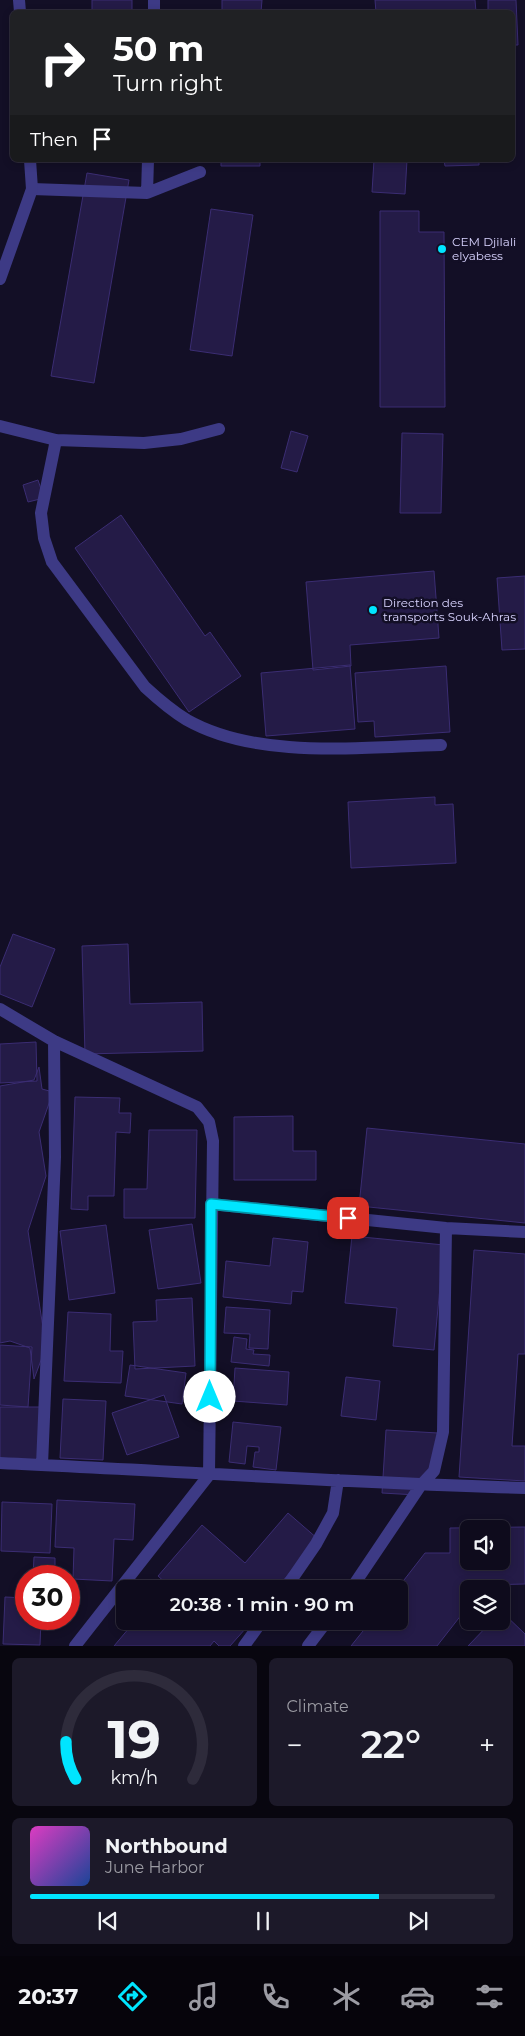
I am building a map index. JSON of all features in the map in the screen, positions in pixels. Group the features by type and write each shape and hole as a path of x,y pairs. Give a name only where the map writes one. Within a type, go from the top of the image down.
{"street":[{"path":"0,279 32,189 30,162"},
{"path":"147,193 148,162"},
{"path":"32,189 147,193 200,172"},
{"path":"0,426 56,440 144,444 181,439 219,429"},
{"path":"56,440 41,512 44,538 52,562 145,687 163,703 187,720 225,737 291,748 441,745"},
{"path":"0,1009 54,1042 197,1107 209,1122 213,1141 209,1475 75,1646"},
{"path":"42,1464 54,1157 54,1042"},
{"path":"211,1204 446,1228 525,1232"},
{"path":"357,1580 421,1485 434,1471 443,1432 446,1228"},
{"path":"0,1462 209,1475 525,1488"},
{"path":"292,1580 316,1544 333,1513 338,1480"},
{"path":"244,1646 256,1630"},
{"path":"308,1646 320,1630"}],"building":[{"path":"92,0 132,0 132,10 92,10"},
{"path":"222,0 262,0 261,10 222,10"},
{"path":"375,0 475,0 476,10 376,10"},
{"path":"488,0 516,0 518,45 515,45 515,10 488,10"},
{"path":"221,162 260,162 260,166 221,166"},
{"path":"374,162 407,162 405,194 372,192"},
{"path":"444,162 479,162 479,165 445,166"},
{"path":"87,173 129,180 94,383 51,376"},
{"path":"211,209 253,215 232,356 190,350"},
{"path":"380,211 419,211 419,232 444,232 445,407 380,407"},
{"path":"291,431 308,436 297,472 281,468"},
{"path":"402,433 443,434 441,513 400,513"},
{"path":"38,480 44,498 28,502 23,485"},
{"path":"121,515 205,636 210,632 241,676 189,712 75,548"},
{"name":"Direction des transports Souk-Ahras","path":"434,571 439,638 350,645 351,666 313,670 306,582"},
{"path":"525,576 525,649 502,650 497,578"},
{"path":"350,665 355,729 266,736 261,673"},
{"path":"446,666 450,732 375,737 374,721 358,722 355,673"},
{"path":"435,797 435,805 453,804 456,863 351,868 348,802"},
{"path":"13,934 55,949 32,1007 0,994 0,967"},
{"path":"128,944 130,1004 202,1002 203,1051 85,1054 82,946"},
{"path":"36,1042 37,1081 0,1083 0,1044"},
{"path":"39,1067 42,1089 53,1092 39,1132 46,1176 28,1231 46,1347 34,1379 30,1348 10,1341 0,1343 0,1086 34,1080"},
{"path":"75,1097 120,1098 119,1113 131,1113 130,1133 116,1132 114,1196 88,1196 88,1210 71,1209"},
{"path":"293,1116 293,1151 316,1151 316,1180 234,1180 234,1117"},
{"path":"367,1128 525,1144 525,1223 359,1206"},
{"path":"149,1130 197,1130 195,1218 124,1218 124,1189 147,1189"},
{"path":"192,1224 201,1283 158,1289 149,1230"},
{"path":"106,1225 115,1293 69,1300 60,1231"},
{"path":"352,1236 444,1245 434,1350 393,1346 397,1308 345,1303"},
{"path":"273,1238 308,1242 303,1292 292,1291 291,1304 223,1297 226,1261 270,1266"},
{"path":"474,1250 525,1254 525,1354 518,1354 512,1446 525,1446 525,1481 459,1477"},
{"path":"192,1298 195,1366 135,1369 133,1322 157,1321 156,1300"},
{"path":"226,1307 270,1310 268,1349 249,1348 250,1334 224,1333"},
{"path":"68,1312 111,1314 110,1351 123,1351 121,1383 64,1381"},
{"path":"234,1337 247,1339 246,1349 254,1350 253,1354 270,1355 269,1366 231,1362"},
{"path":"0,1345 32,1347 28,1407 0,1405"},
{"path":"130,1365 186,1373 182,1404 125,1396"},
{"path":"235,1368 289,1372 287,1405 233,1401"},
{"path":"346,1377 380,1381 376,1420 341,1416"},
{"path":"164,1395 179,1437 127,1455 112,1413"},
{"path":"63,1399 106,1401 103,1460 60,1458"},
{"path":"0,1407 40,1407 41,1463 0,1464"},
{"path":"233,1422 281,1427 276,1470 253,1467 255,1452 259,1452 259,1447 247,1446 245,1464 229,1462"},
{"path":"386,1430 438,1433 434,1486 418,1486 417,1495 382,1493"},
{"path":"57,1500 135,1504 133,1540 114,1539 112,1581 80,1579 80,1565 73,1565 74,1548 55,1547"},
{"path":"2,1502 52,1504 50,1553 1,1551"},
{"path":"288,1513 318,1539 284,1580 162,1580 158,1576 202,1525 245,1563"},
{"path":"510,1527 525,1527 525,1584 510,1584 510,1580 460,1580 460,1617 437,1646 351,1646 364,1630 408,1630 408,1580 404,1580 425,1553 450,1553 450,1528 460,1528 460,1570 510,1570"},
{"path":"34,1557 55,1558 55,1565 34,1565"},
{"path":"5,1597 15,1597 15,1630 41,1630 40,1645 3,1644"},
{"path":"510,1620 525,1634 525,1646 468,1646 483,1630 510,1630"},
{"path":"127,1630 244,1630 230,1646 219,1646 214,1641 210,1646 114,1646"}],"place":[{"name":"CEM Djilali elyabess","path":"442,249"},
{"name":"Direction des transports Souk-Ahras","path":"373,610"}],"route":[{"path":"210,1397 211,1204 348,1218"}]}
